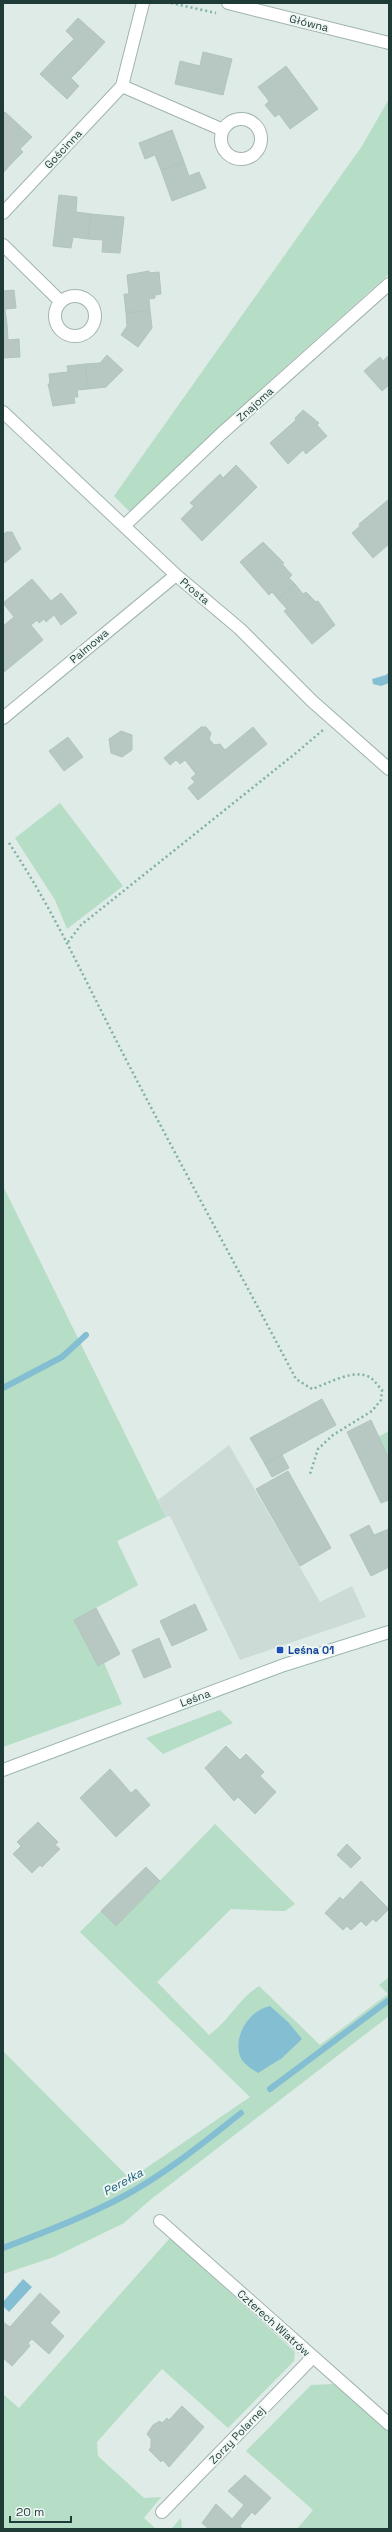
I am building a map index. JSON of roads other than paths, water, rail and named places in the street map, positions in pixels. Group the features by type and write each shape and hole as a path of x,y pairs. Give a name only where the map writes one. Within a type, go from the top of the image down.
{"street":[{"name":"Gościnna","path":"3,213 122,86 143,3"},
{"name":"Główna","path":"228,3 389,43"},
{"path":"122,86 223,130"},
{"path":"3,245 61,302"},
{"name":"Znajoma","path":"124,526 221,434 389,284"},
{"name":"Prosta","path":"3,412 176,575 240,629 332,719 389,769"},
{"name":"Palmowa","path":"3,718 176,575"},
{"name":"Leśna","path":"3,1770 284,1665 389,1632"},
{"name":"Czterech Wiatrów","path":"160,2221 312,2358 389,2424"},
{"name":"Zorzy Polarnej","path":"162,2512 312,2358"}],"water":[{"path":"389,672 389,683 381,686 373,684 372,679 386,675"},
{"path":"270,2006 288,2022 302,2039 282,2058 258,2073 241,2059 238,2048 239,2040 241,2032 250,2018 263,2008"},
{"path":"23,2279 32,2287 9,2312 3,2306 3,2302"}],"waterway":[{"path":"3,1388 62,1357 86,1335"},
{"name":"Perełka","path":"270,2089 389,2000"},
{"name":"Perełka","path":"3,2248 81,2217 126,2195 171,2167 241,2113"}],"place":[{"name":"Leśna 01","path":"280,1650"}]}
